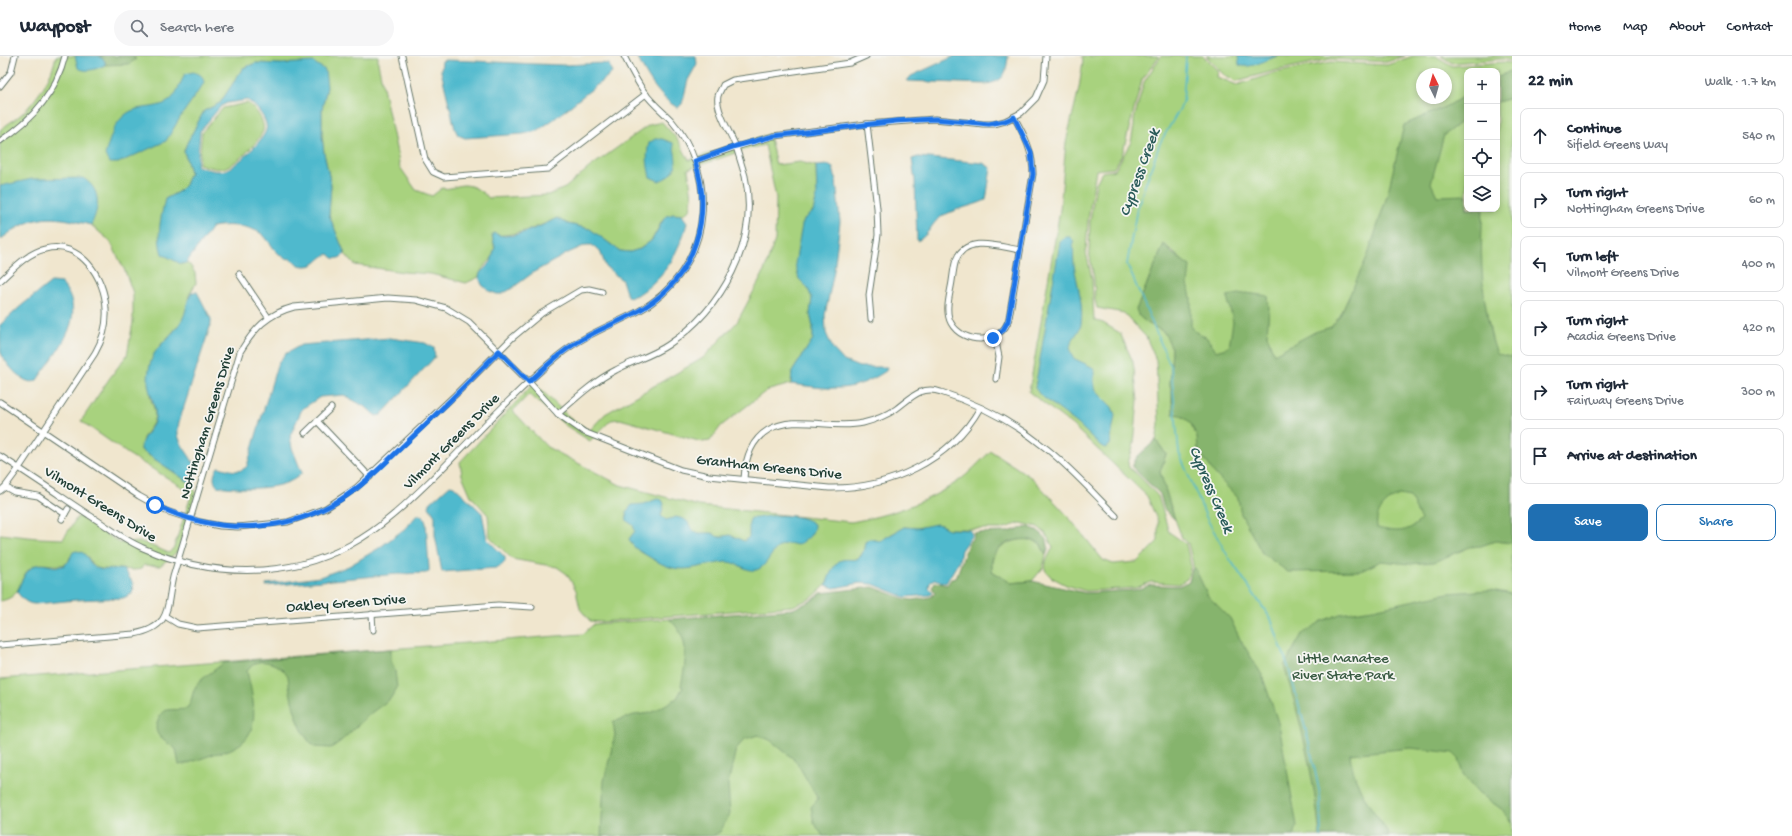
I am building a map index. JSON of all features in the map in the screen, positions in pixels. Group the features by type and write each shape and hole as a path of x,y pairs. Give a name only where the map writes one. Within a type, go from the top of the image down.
{"street":[{"path":"0,86 11,72 15,56"},
{"path":"0,141 24,124 41,106 55,82 65,56"},
{"path":"402,56 425,159 433,172 444,177 548,168 646,94"},
{"name":"Vilmont Greens Drive","path":"0,456 141,547 178,561 222,570 264,570 304,563 328,555 350,545 372,531 408,502 529,382 573,345 652,303 665,292 679,276 695,247 701,224 703,197 695,161 680,132 646,94 624,56"},
{"path":"558,414 578,396 614,370 667,346 707,311 726,284 737,263 745,239 748,214 745,177 736,146 719,108 718,96 723,84 733,80 850,63 866,56"},
{"path":"695,161 736,146 774,136 867,124 935,119 989,124 1005,121 1014,117 1029,106 1039,92 1046,73 1046,56"},
{"path":"1014,117 1027,142 1033,162 1033,174 1008,321 1003,330 995,337 986,339 975,338 959,332 951,323 948,312 956,261 964,249 976,244 986,244 1020,250"},
{"path":"867,124 877,208 878,235 870,295 871,318"},
{"path":"0,281 33,253 43,249 59,247 77,253 85,259 95,274 103,291 106,315 101,342 18,468 0,491"},
{"path":"240,274 268,317"},
{"path":"0,402 155,505 191,520 220,526 238,527 288,522 326,508 341,499 370,477 456,396 499,351 529,323 568,296 585,289 594,289 602,292"},
{"name":"Nottingham Greens Drive","path":"165,616 168,608 172,581 240,352 268,317 282,310 306,305 374,299 416,300 446,308 470,322 529,382"},
{"path":"995,337 999,357 996,379"},
{"name":"Grantham Greens Drive","path":"529,382 558,414 584,432 681,470 709,476 837,488 864,486 886,480 918,468 941,452 960,435 980,408"},
{"path":"744,479 746,461 755,442 767,430 783,424 794,422 841,426 863,423 883,416 917,393 928,390 942,392 980,408 1022,430 1043,446 1116,516"},
{"path":"305,433 331,408"},
{"path":"317,421 370,477"},
{"path":"5,486 14,492 40,497 67,512 62,519"},
{"name":"Oakley Green Drive","path":"165,616 178,624 197,628 498,605 532,607"},
{"path":"372,614 373,630"},
{"path":"0,645 143,632 152,628 165,616"}],"green space":[{"path":"56,56 378,56 378,63 400,167 416,190 432,196 442,188 464,185 468,185 481,191 489,198 548,195 565,188 590,167 649,125 662,122 678,140 689,160 769,134 776,165 800,162 816,166 817,196 813,212 806,218 799,279 807,287 812,298 810,314 813,327 813,339 792,372 791,384 766,391 721,426 710,441 702,442 620,419 611,420 590,441 565,425 529,394 513,411 547,447 620,485 699,506 851,522 906,508 945,490 961,479 991,451 1032,478 1066,514 1103,560 1113,564 1137,562 1158,541 1158,522 1147,496 1072,425 1029,392 1060,210 1066,142 1079,88 1083,61 1082,56 1158,56 1142,80 1122,155 1114,168 1096,170 1088,220 1086,252 1092,279 1094,320 1103,323 1120,333 1133,362 1138,400 1134,444 1128,463 1129,468 1138,475 1158,496 1169,532 1186,544 1191,566 1187,579 1179,584 1151,582 1135,588 1086,591 1066,585 1051,577 1045,570 1046,561 1053,547 1046,534 1038,527 1021,523 1001,529 948,529 941,525 917,528 904,527 880,541 865,542 863,552 859,557 852,560 842,560 832,572 826,585 812,598 793,606 601,622 590,621 580,609 576,590 567,574 557,567 512,559 490,537 488,515 471,496 462,475 460,462 534,383 567,415 589,431 605,414 703,358 737,322 763,274 775,240 776,198 765,145 747,149 688,169 692,197 690,210 682,215 673,214 662,221 652,240 640,249 630,252 620,251 590,229 568,224 557,218 525,231 492,236 494,245 493,257 484,267 479,277 466,283 431,274 355,265 345,254 329,215 331,185 322,136 322,109 327,87 281,64 256,63 243,68 220,103 204,111 184,151 190,172 185,185 178,192 165,199 181,264 186,263 190,265 195,273 196,283 189,295 185,315 181,323 156,350 150,397 155,416 153,423 143,438 141,450 190,483 196,492 178,551 160,566 144,565 138,570 101,569 94,566 88,557 70,557 68,563 63,565 36,565 27,571 17,591 13,595 8,599 0,601 0,534 63,539 78,516 120,543 142,542 169,553 174,547 192,493 128,454 81,421 127,355 133,322 133,293 125,271 110,241 91,225 62,217 34,219 10,232 0,240 0,130 23,113 34,101 48,79"},
{"path":"99,56 134,56 136,59 129,64 105,65 105,61"},
{"name":"Little Manatee River State Park","path":"1161,56 1203,56 1218,71 1217,77 1237,85 1274,73 1331,62 1387,65 1413,56 1436,56 1452,66 1503,62 1512,63 1512,70 1500,76 1500,68 1464,68 1464,96 1452,103 1452,68 1416,68 1416,104 1451,104 1464,107 1464,212 1500,212 1500,101 1512,98 1512,836 0,836 0,679 583,634 594,624 669,619 679,627 1194,587 1193,564 1188,543 1182,538 1169,503 1160,472 1166,454 1156,440 1159,425 1156,360 1146,337 1124,313 1097,308 1095,300 1094,278 1089,252 1090,221 1096,183 1102,172 1115,170 1131,142 1134,119 1144,82","holes":["1164,244 1183,261 1172,403 1172,392 1170,385 1172,348 1164,332 1136,310"]},
{"path":"1206,56 1405,56 1387,62 1331,59 1236,81 1223,74"},
{"path":"1441,56 1512,56 1512,61 1503,59 1452,63"},
{"path":"1512,70 1512,98 1500,101 1500,76"},
{"path":"1464,96 1464,119 1444,135 1431,183 1437,196 1464,195 1464,212 1483,212 1482,267 1486,310 1493,343 1497,354 1512,357 1512,543 1495,541 1481,546 1470,547 1434,562 1410,564 1381,561 1361,571 1288,572 1262,553 1241,514 1238,498 1215,474 1198,450 1197,437 1190,422 1180,415 1173,414 1172,392 1170,385 1172,348 1164,332 1147,323 1139,316 1136,310 1164,244 1172,253 1190,266 1188,284 1191,298 1191,328 1207,338 1216,351 1229,347 1233,322 1227,296 1246,293 1268,296 1269,309 1267,335 1274,354 1315,332 1331,327 1340,316 1368,255 1387,196 1404,125 1452,104","holes":["1399,495 1410,497 1421,520 1416,525 1400,531 1377,528 1379,512 1385,504"]},
{"path":"247,103 256,111 263,123 263,131 260,136 246,153 228,166 223,168 211,168 199,164 202,132 223,108"},
{"path":"1156,440 1166,454 1160,472 1175,520 1164,509 1160,494 1132,467 1137,457"},
{"path":"1028,527 1041,533 1047,541 1048,550 1046,555 1040,543 1029,540 1016,540 1009,542 999,549 993,557 992,571 1011,583 1032,581 1086,593 1135,590 1151,585 1179,586 1189,581 1192,569 1195,568 1208,596 1230,618 1240,639 1262,675 1279,725 1297,826 1294,836 823,836 814,823 811,807 818,799 796,761 770,740 758,735 745,739 736,749 728,784 730,814 720,832 712,836 601,836 604,781 615,735 613,722 634,715 651,713 677,698 683,687 681,686 685,659 684,642 676,626 669,619 793,609 813,600 821,593 873,587 905,599 913,600 931,597 935,593 932,587 935,582 947,585 951,579 956,578 968,544 974,536 973,533 1007,532"},
{"path":"1026,538 1040,543 1046,555 1043,568 1032,581 1011,583 992,571 994,556 1001,547 1006,544"},
{"path":"1491,590 1512,594 1512,823 1500,808 1479,793 1463,775 1459,759 1453,753 1411,748 1350,754 1355,777 1362,792 1389,836 1320,836 1306,750 1284,666 1302,634 1322,621 1340,614 1373,609 1448,593"},
{"path":"391,649 391,660 395,671 397,688 390,699 371,713 341,741 331,748 314,747 308,741 299,724 293,704 288,676 278,666 268,662 258,662 251,666 247,671 253,702 253,723 250,733 244,741 235,747 193,762 179,765 176,749 163,740 157,733 157,724 162,713 167,710 186,709 190,704 196,686 202,679 223,663"}],"water":[{"path":"75,56 99,56 105,61 105,65 92,70 81,69 78,68"},
{"path":"637,56 696,56 697,64 688,80 682,104 678,108 671,104 653,85"},
{"path":"955,56 1008,56 1003,76 1001,79 992,83 907,81 911,76"},
{"path":"1238,56 1278,56 1253,65 1243,66 1239,65"},
{"path":"442,61 563,65 605,63 609,64 612,73 537,131 523,134 465,138 458,135 455,129 441,71"},
{"path":"313,62 325,70 327,87 322,109 322,136 331,185 329,215 345,254 341,257 333,258 329,254 310,266 302,266 297,264 292,259 281,256 260,233 240,226 225,226 212,227 186,263 181,264 162,254 159,233 165,199 178,192 185,185 190,172 184,151 204,111 220,103 243,68 256,63 281,64","holes":["247,100 261,113 266,126 264,135 255,147 236,164 222,171 214,171 197,166 200,131 221,106 227,103"]},
{"path":"193,72 201,75 204,83 166,141 118,163 109,163 105,155 116,125 121,118 134,110 166,103 176,92 185,74"},
{"path":"655,139 662,139 673,143 676,161 674,170 671,174 659,181 650,177 648,164 647,152 649,143"},
{"path":"918,157 983,163 991,168 986,200 941,217 921,239 917,241 915,181 912,159"},
{"path":"828,165 833,168 836,180 840,222 834,271 825,315 826,333 833,349 844,361 859,367 887,367 886,371 862,383 851,387 840,388 791,384 792,372 813,339 813,327 810,314 812,298 807,287 799,279 795,264 802,225 805,218 813,212 817,196 816,166"},
{"path":"83,178 89,182 96,193 96,212 91,225 65,219 43,219 23,225 0,240 0,186 32,179"},
{"path":"673,214 682,215 687,222 683,235 667,268 654,282 639,294 627,296 622,280 606,267 600,251 592,245 586,245 568,253 534,272 502,294 489,291 482,285 479,277 480,273 491,262 495,247 492,236 493,233 511,236 539,227 557,218 568,224 590,229 620,251 630,252 640,249 652,240 665,217"},
{"path":"1064,237 1070,237 1073,240 1074,265 1082,309 1080,328 1071,343 1070,348 1073,358 1092,367 1094,370 1094,387 1112,407 1115,415 1110,445 1106,448 1101,446 1078,424 1040,395 1035,388 1060,242"},
{"path":"51,282 61,283 69,295 73,308 72,321 61,346 37,380 32,382 27,381 16,374 1,353 0,325"},
{"path":"192,292 197,292 211,319 211,324 178,426 181,444 194,465 194,477 190,483 141,450 141,445 142,441 152,427 155,418 155,408 148,384 149,368 152,359 159,347 174,331 182,319"},
{"path":"390,338 425,343 434,348 435,357 381,415 376,416 367,408 344,395 320,397 302,409 290,436 292,448 302,473 285,483 261,488 217,486 214,481 214,476 218,467 237,471 244,469 247,466 277,365 285,354 301,345"},
{"path":"450,485 454,486 482,513 487,539 505,557 505,561 502,565 496,568 442,572 435,535 435,516 429,507 430,503"},
{"path":"657,499 662,500 664,504 661,516 666,520 676,517 684,519 688,522 692,530 699,533 712,533 718,537 730,535 744,541 749,537 749,522 751,518 768,516 799,517 810,521 814,524 814,528 809,537 797,545 788,544 777,548 766,563 756,570 749,570 731,562 721,562 686,569 673,568 641,552 634,547 629,539 635,531 633,525 627,521 626,512 632,505 644,504"},
{"path":"417,515 424,518 426,523 429,572 266,586 267,584 320,577 349,566 379,548 407,527"},
{"path":"936,524 948,529 970,530 972,535 961,550 959,561 946,583 934,579 930,583 929,588 933,593 930,595 905,597 873,584 860,583 834,588 826,585 836,564 846,559 858,559 861,556 865,542 870,539 880,541 904,527 917,528"},
{"path":"76,551 83,553 92,565 99,569 124,570 133,583 132,594 123,598 76,600 35,604 25,601 17,592 24,577 30,569 37,565 43,564 55,567 61,566 68,562 73,552"}],"waterway":[{"name":"Cypress Creek","path":"1186,56 1183,103 1160,143 1137,208 1127,264 1171,367 1179,453 1207,519 1229,558 1271,619 1289,669 1308,738 1320,794 1321,836"}],"route":[{"path":"155,505 166,511 200,522 220,526 238,527 288,522 326,508 341,499 370,477 456,396 499,351 529,382 558,356 573,345 593,333 638,311 662,295 675,282 683,270 695,247 699,233 703,197 695,161 736,146 774,136 916,119 935,119 976,124 994,124 1014,117 1031,152 1033,174 1008,321 1003,330 993,338"}]}
